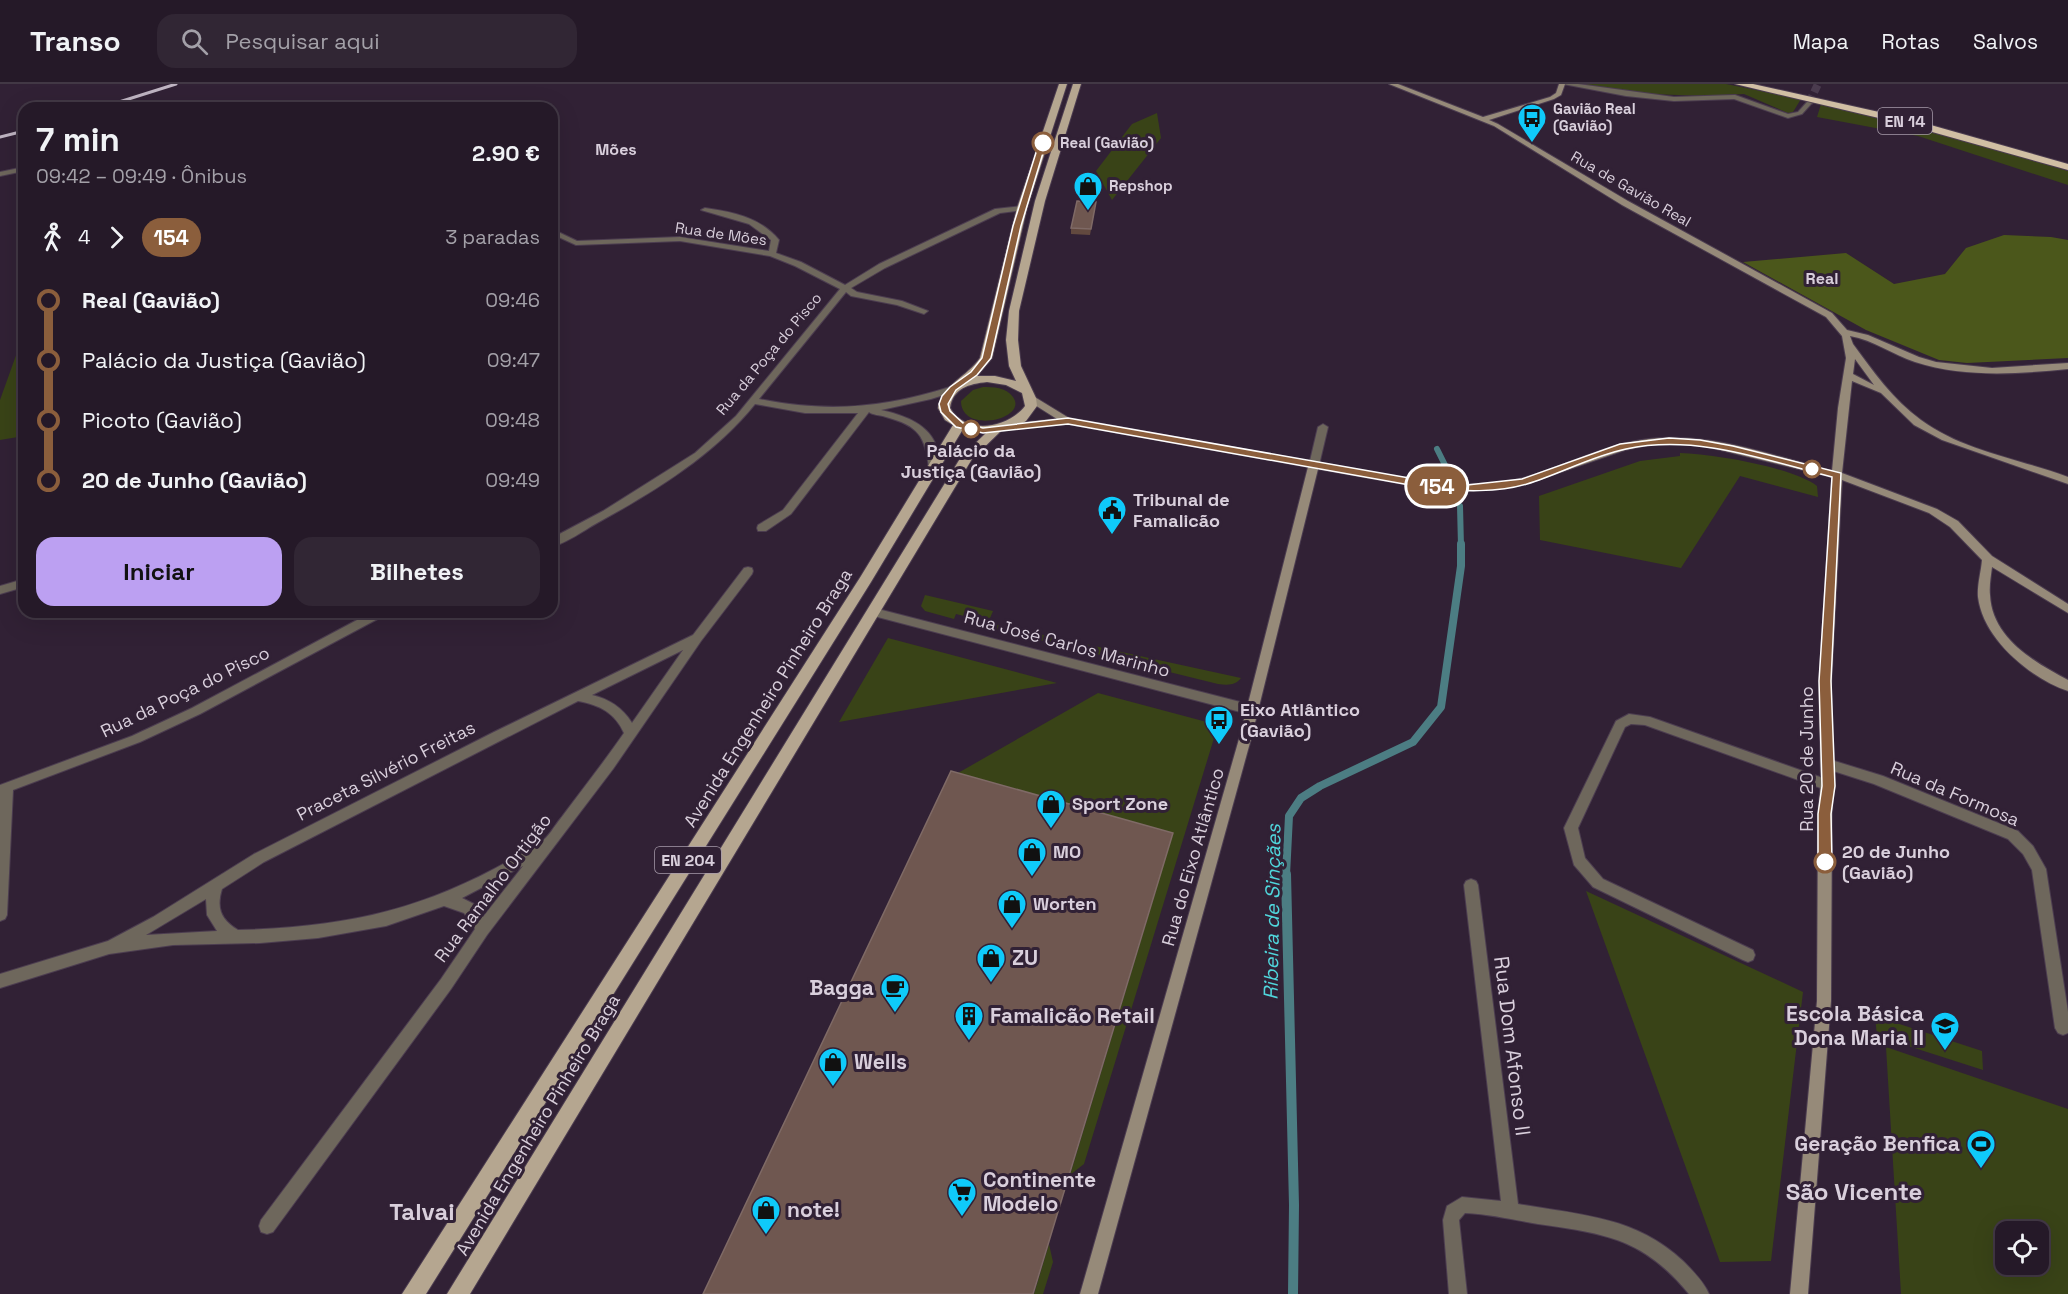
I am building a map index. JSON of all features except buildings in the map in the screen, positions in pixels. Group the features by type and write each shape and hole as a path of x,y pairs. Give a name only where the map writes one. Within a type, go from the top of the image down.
{"highway":[{"name":"EN 14","path":"1740,84 1902,120 2068,167"},
{"name":"EN 14","path":"1778,84 1931,119 2068,159"}],"main road":[{"path":"1003,428 983,430 960,425 945,412 944,404 946,396 986,358 996,307 1022,208 1063,84"},
{"path":"1028,394 1014,358 1014,311 1040,201 1077,84"},
{"path":"958,386 976,379 1004,380 1028,394"},
{"name":"Avenida Engenheiro Pinheiro Braga","path":"458,1294 967,457 1003,428 1027,414 1031,406 1028,394"},
{"name":"Avenida Engenheiro Pinheiro Braga","path":"413,1294 860,589 960,425"}],"street":[{"name":"Rua de Gavião Real","path":"1392,84 1485,119 1626,203 1829,315 1847,333"},
{"path":"1485,119 1552,98 1559,94 1564,84 1666,98 1693,100 1735,97 1788,116 1798,114 1809,104"},
{"path":"0,174 18,170"},
{"name":"Rua da Poça do Pisco","path":"558,540 653,485 699,455 754,401 844,289 882,266 998,211 1022,208"},
{"path":"705,210 751,221 761,226 775,240 772,254"},
{"name":"Rua de Mões","path":"558,234 576,243 680,239 772,254 835,282 854,294 899,303 924,311"},
{"path":"1847,333 1873,338 1916,358 1950,366 1989,371 2068,366"},
{"name":"Rua 20 de Junho","path":"1799,1294 1824,1001 1825,814 1828,764 1824,701 1837,475 1850,346 1847,333"},
{"path":"1850,346 1889,396"},
{"path":"1848,376 1873,386 1889,396 1926,428 1950,440 2068,481"},
{"path":"754,401 806,411 865,410 910,404 958,386"},
{"path":"1028,394 1068,421"},
{"path":"865,410 885,413 921,431 932,448 934,468"},
{"path":"762,528 787,512 865,410"},
{"path":"1003,428 1068,421 1432,486 1467,488 1523,482 1624,447 1669,441 1700,442 1837,475 1933,511 1954,524 1988,559 2068,609"},
{"name":"Rua do Eixo Atlântico","path":"1089,1294 1252,710 1323,428"},
{"path":"1988,559 1984,595 1988,617 1996,631 2026,662 2068,686"},
{"name":"Rua Ramalho Ortigão","path":"267,1226 446,984 482,930 550,843 697,638 748,571"},
{"path":"0,590 18,585"},
{"name":"Rua José Carlos Marinho","path":"874,612 1252,710"},
{"name":"Rua da Poça do Pisco","path":"4,789 136,739 196,711 370,618"},
{"name":"Praceta Silvério Freitas","path":"110,947 158,921 259,858 576,696 697,638"},
{"path":"576,696 594,699 612,706 626,720 630,733"},
{"path":"1748,955 1598,883 1579,861 1571,828 1620,724 1629,719 1646,720 1828,786"},
{"name":"Rua da Formosa","path":"1828,764 1878,780 1984,822 2013,835 2028,850 2039,869 2063,1028"},
{"path":"0,915 4,789"},
{"name":"Praceta Silvério Freitas","path":"0,981 110,947 173,940 333,931 378,923 444,900 500,875 550,843"},
{"path":"216,884 212,897 213,912 220,928 237,938"},
{"name":"Rua Dom Afonso II","path":"1471,885 1511,1211"},
{"path":"444,900 461,903 471,908 482,930"},
{"path":"1458,1294 1453,1212 1462,1205 1605,1225 1634,1235 1659,1249 1684,1273 1700,1294"}],"green space":[{"path":"1580,84 1726,84 1801,99 1793,112 1788,113 1744,94 1705,96 1652,94"},
{"path":"1821,104 1951,136 2068,171 2068,185 1918,136 1817,117"},
{"path":"1157,113 1161,138 1112,200 1096,171 1132,124"},
{"path":"2004,235 2068,240 2068,358 1967,363 1939,360 1866,330 1743,262 1846,253 1894,284 1945,274 1966,248"},
{"path":"18,350 18,437 0,440 0,400"},
{"path":"983,387 1007,391 1013,397 1015,405 1012,412 993,420 971,418 964,411 961,401 973,390"},
{"path":"1680,453 1731,459 1790,473 1817,486 1818,497 1740,476 1681,568 1540,540 1539,496 1640,461 1680,456"},
{"path":"925,595 993,611 988,623 1241,678 1233,684 1218,684 978,625 980,620 956,614 954,619 925,611 921,606"},
{"path":"888,638 1057,683 839,722"},
{"path":"1098,693 1218,725 1084,1164 1070,1175 1157,887 951,777"},
{"path":"1586,891 1803,992 1771,1261 1720,1262"},
{"path":"1875,1016 1982,1051 1983,1070 1877,1036"},
{"name":"Geração Benfica","path":"1886,1047 2068,1109 2068,1294 1901,1294"},
{"path":"1049,1244 1053,1262 1043,1294 1034,1294"}],"waterway":[{"name":"Ribeira de Sinçães","path":"1437,449 1447,469 1454,475"},
{"name":"Ribeira de Sinçães","path":"1460,506 1461,546"},
{"name":"Ribeira de Sinçães","path":"1286,875 1289,816 1301,798 1320,786 1413,742 1441,707 1461,566 1461,546"},
{"name":"Ribeira de Sinçães","path":"1286,875 1294,1205 1293,1294"}],"tunnel":[{"path":"1809,103 1818,84"}],"railway":[{"path":"119,102 176,84"},
{"path":"0,137 18,132"}],"bus line":[{"name":"154","path":"1043,143 1017,226 996,307 986,358 974,374 953,388 946,396 945,412 951,420 960,425 970,429 996,430 1068,421 1432,486 1467,488 1523,482 1624,447 1669,441 1700,442 1837,475 1824,701 1828,764 1825,862"}],"place":[{"name":"Real (Gavião)","path":"1043,143"},
{"name":"Gavião Real (Gavião)","path":"1532,144"},
{"name":"Repshop","path":"1088,212"},
{"name":"Palácio da Justiça (Gavião)","path":"971,429"},
{"name":"Tribunal de Famalicão","path":"1112,536"},
{"name":"Eixo Atlântico (Gavião)","path":"1219,746"},
{"name":"Sport Zone","path":"1051,830"},
{"name":"20 de Junho (Gavião)","path":"1825,862"},
{"name":"MO","path":"1032,878"},
{"name":"Worten","path":"1012,930"},
{"name":"ZU","path":"991,984"},
{"name":"Bagga","path":"895,1014"},
{"name":"Famalicão Retail","path":"969,1042"},
{"name":"Escola Básica Dona Maria II","path":"1945,1052"},
{"name":"Wells","path":"833,1088"},
{"name":"Geração Benfica","path":"1981,1170"},
{"name":"Continente Modelo","path":"962,1218"},
{"name":"note!","path":"766,1236"}],"district":[{"name":"Mões","path":"616,149"},
{"name":"Real","path":"1822,278"},
{"name":"São Vicente","path":"1854,1192"},
{"name":"Talvai","path":"422,1212"}]}
